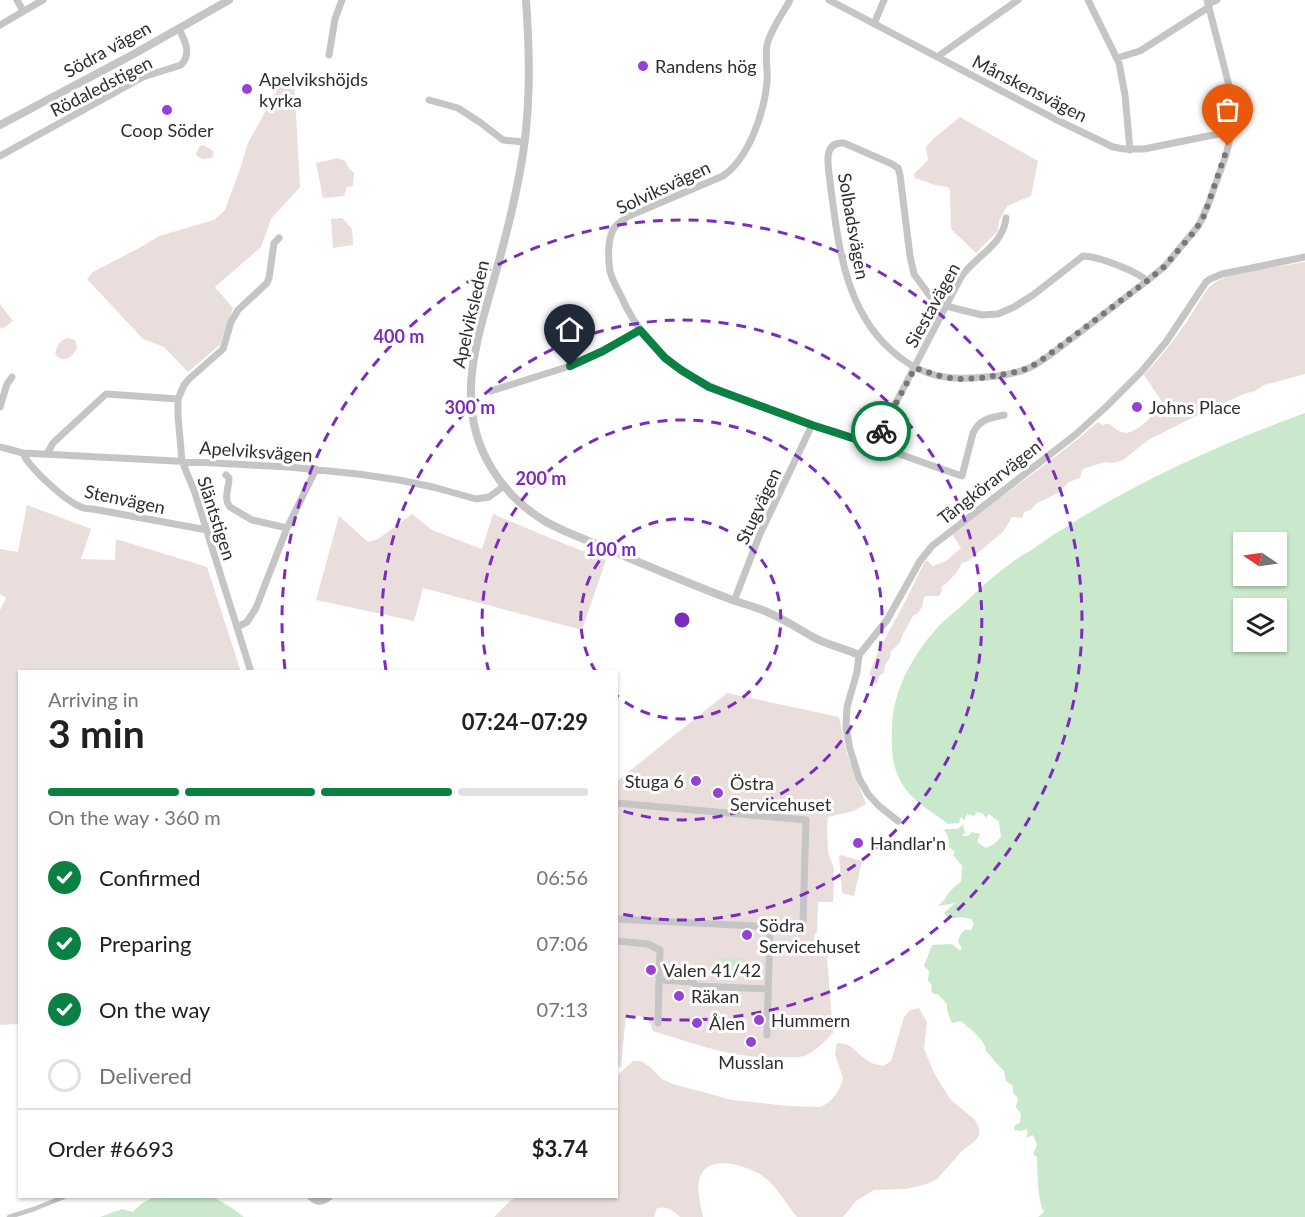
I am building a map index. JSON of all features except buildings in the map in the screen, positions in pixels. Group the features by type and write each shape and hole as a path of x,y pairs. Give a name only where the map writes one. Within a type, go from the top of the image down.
{"street":[{"path":"17,0 23,11"},
{"path":"0,26 43,0"},
{"name":"Södra vägen","path":"0,124 104,70 229,0"},
{"path":"329,55 335,19 342,0"},
{"name":"Apelviksleden","path":"526,0 530,49 529,91 521,168 476,343 470,385 472,415 480,443 489,463 504,486 531,512 559,528 764,611 813,637 859,655"},
{"name":"Solviksvägen","path":"790,0 768,45 767,83 759,118 750,141 735,166 723,176 629,216 616,225 612,232 609,257 612,275 628,312 640,330 665,358 702,384 812,425 962,476 976,427 983,420 1004,415"},
{"name":"Månskensvägen","path":"828,0 1105,143 1119,148 1144,149 1223,133 1231,135"},
{"path":"874,24 884,0"},
{"path":"1088,0 1117,58 1125,95 1130,150"},
{"path":"1117,58 1140,51 1217,0"},
{"path":"937,57 1013,1"},
{"name":"Solbadsvägen","path":"946,306 934,300 914,274 898,168 849,145 839,143 832,146 828,154 828,168 842,254 851,291 865,320 876,336 896,355 915,368 943,377 958,379 1000,375 1029,368 1165,266 1199,225 1226,155 1233,117 1233,101 1208,4"},
{"name":"Rödaledstigen","path":"0,156 143,77 182,65 188,52 178,29"},
{"path":"429,100 458,108 503,140 524,142"},
{"name":"Södra vägen","path":"0,119 32,108"},
{"name":"Siestavägen","path":"874,445 964,272 1001,236 1006,218"},
{"path":"47,454 53,443 106,394 178,399 189,378 223,349 237,310 267,283 274,243 279,238"},
{"path":"946,306 987,315 1007,310 1033,295 1083,256 1094,257 1139,275 1147,281"},
{"name":"Tångkörarvägen","path":"898,822 868,794 859,778 846,728 847,707 857,672 859,655 888,620 920,561 932,546 1075,435 1107,406 1160,350 1206,282 1222,274 1305,257"},
{"path":"491,391 570,366 640,330"},
{"path":"0,407 7,384 12,377"},
{"name":"Släntstigen","path":"178,399 182,462 195,493 250,670"},
{"name":"Stugvägen","path":"734,600 760,534 812,425"},
{"name":"Apelviksvägen","path":"0,447 23,453 358,474 399,480 476,499 489,497 504,486"},
{"name":"Stenvägen","path":"23,453 32,467 69,500 83,508 207,530"},
{"path":"237,627 247,622 256,608 287,528 316,470"},
{"path":"226,475 229,478 226,500 230,507 252,520 287,528"},
{"path":"618,803 806,820 803,922 798,927 618,919"},
{"path":"767,1035 770,927"},
{"path":"618,941 648,944 660,950 658,1023"},
{"path":"659,980 693,982 696,986 768,989"},
{"path":"9,1217 62,1198"},
{"path":"312,1198 321,1201 327,1198"}],"shaded area":[{"path":"292,73 300,187 271,219 261,247 215,287 233,308 220,345 188,372 164,347 143,339 87,279 93,272 159,236 214,220 225,210 248,143 280,85"},
{"path":"960,117 1038,161 1031,196 1007,206 999,221 998,231 976,253 951,229 948,187 915,178 914,174 928,160 926,147"},
{"path":"203,145 212,150 214,153 212,158 203,159 197,156 196,153"},
{"path":"338,158 345,161 354,173 353,186 347,187 344,196 323,198 316,163"},
{"path":"342,218 352,229 353,245 333,248 331,219"},
{"path":"1305,262 1305,374 1264,385 1255,391 1208,410 1148,440 1122,461 1106,462 1085,468 1080,478 1069,482 1058,493 1037,503 1031,510 1024,512 1022,518 1012,517 1003,532 968,561 962,563 941,587 942,591 939,596 924,597 922,607 913,616 899,644 891,651 884,673 879,676 877,685 869,674 925,561 933,566 946,561 961,548 952,534 1098,422 1103,425 1110,424 1122,432 1129,432 1148,420 1163,403 1144,375 1172,342 1210,286 1233,275"},
{"path":"0,304 13,321 2,329 0,327"},
{"path":"68,338 75,340 77,348 70,357 61,359 55,354 57,348 60,342"},
{"path":"1305,413 1305,1217 1038,1217 1044,1212 1039,1194 1037,1157 1033,1154 1037,1145 1033,1135 1026,1138 1028,1132 1026,1129 1014,1130 1015,1125 1020,1123 1021,1114 1016,1107 1018,1098 1013,1093 1013,1086 1006,1081 1004,1071 986,1051 977,1034 961,1021 952,1023 947,1004 938,994 931,991 932,985 928,981 929,971 924,966 932,945 952,944 960,951 962,948 958,942 960,935 965,930 971,930 974,924 971,919 961,917 949,919 944,913 955,903 938,906 961,881 962,866 953,855 955,852 949,847 948,836 944,831 957,829 963,825 965,833 962,834 963,836 968,836 972,832 980,834 977,842 986,848 1001,837 999,822 989,814 986,818 982,813 977,812 974,816 967,814 964,821 962,817 959,823 948,824 911,795 898,776 893,756 892,729 896,701 912,661 929,638 944,621 1013,561 1135,487 1236,440"},
{"path":"27,505 91,529 81,559 115,560 116,539 207,567 240,670 18,670 18,1024 0,1025 0,610 6,598 0,594 0,549 18,552"},
{"path":"412,514 432,530 482,549 493,514 606,560 582,630 423,588 414,621 316,600 339,516 368,542 378,539"},
{"path":"727,693 839,717 847,754 866,804 854,811 828,817 828,852 834,869 833,902 818,902 817,933 815,933 814,943 826,944 833,1033 816,1049 797,1057 768,1058 735,1054 653,1031 648,1018 626,1014 621,1067 618,1066 618,780"},
{"path":"839,856 862,861 854,896 842,893"},
{"path":"727,957 742,960 743,971 740,973 732,970 726,972 722,969 714,971 716,958"},
{"path":"919,1008 927,1022 924,1049 935,1075 951,1100 975,1120 979,1128 979,1135 975,1141 963,1150 937,1179 927,1184 906,1189 874,1190 856,1201 843,1217 797,1217 778,1191 764,1177 741,1166 722,1163 706,1168 699,1180 703,1217 680,1217 670,1209 657,1208 654,1217 494,1217 515,1198 618,1198 618,1075 633,1061 641,1061 662,1079 673,1084 732,1100 821,1107 837,1093 843,1078 835,1054 837,1043 847,1045 868,1061 883,1066 891,1061 904,1017 910,1010"},
{"path":"152,1198 215,1198 244,1217 100,1217 122,1209 133,1212"}],"way so far":[{"path":"881,431 915,368 958,379 981,378 1029,368 1147,281 1165,266 1199,225 1228,146"}],"place":[{"name":"Randens hög","path":"643,66"},
{"name":"Apelvikshöjds kyrka","path":"247,89"},
{"name":"Coop Söder","path":"167,110"},
{"name":"Johns Place","path":"1137,407"},
{"name":"Stuga 6","path":"696,781"},
{"name":"Östra Servicehuset","path":"718,793"},
{"name":"Handlar'n","path":"858,843"},
{"name":"Södra Servicehuset","path":"747,935"},
{"name":"Valen 41/42","path":"651,970"},
{"name":"Räkan","path":"679,996"},
{"name":"Hummern","path":"759,1020"},
{"name":"Ålen","path":"697,1023"},
{"name":"Musslan","path":"751,1042"}],"route":[{"path":"570,366 640,330 672,364 702,384 720,392 818,428 874,445 881,431"}]}
